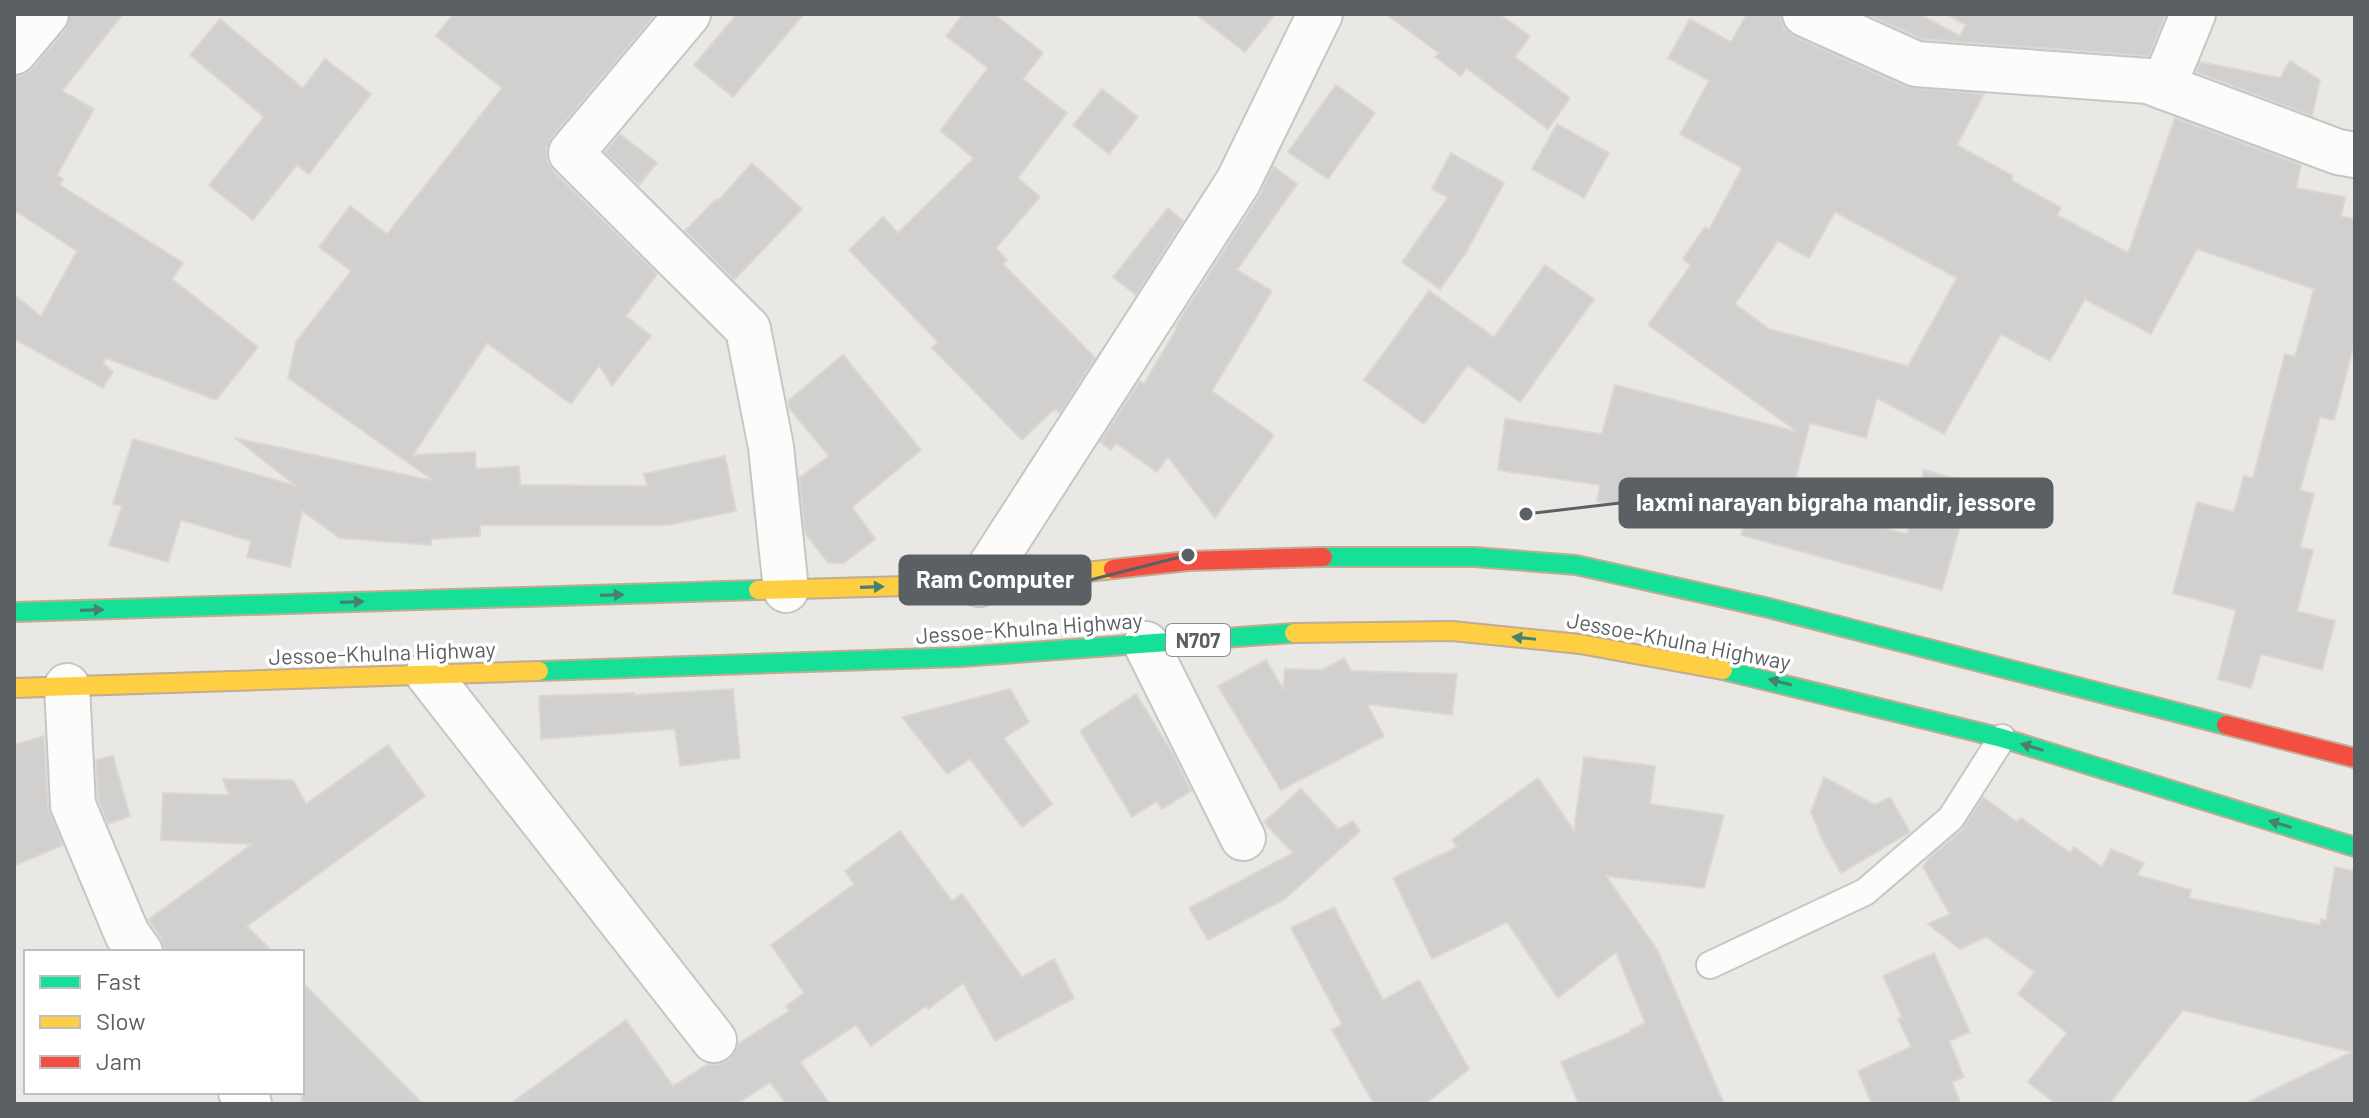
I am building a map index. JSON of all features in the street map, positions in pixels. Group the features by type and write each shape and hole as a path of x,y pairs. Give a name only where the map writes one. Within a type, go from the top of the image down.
{"highway":[{"name":"Jessoe-Khulna Highway","path":"14,612 979,584 1188,561 1474,557 1576,565 1784,611 2355,758"},
{"name":"Jessoe-Khulna Highway","path":"14,688 961,657 1288,633 1452,631 1580,644 1756,676 2002,738 2355,847"}],"street":[{"path":"14,52 46,14"},
{"path":"688,14 571,153 748,329 771,447 786,590"},
{"path":"979,584 1238,182 1320,14"},
{"path":"1805,14 1916,64 2148,81 2338,152 2355,155"},
{"path":"2163,87 2193,14"},
{"path":"1146,644 1243,838"},
{"path":"428,674 714,1040"},
{"path":"67,686 73,805 127,934 139,950"}],"lane":[{"path":"1710,965 1865,892 1951,818 2002,738"}],"building":[{"path":"70,14 123,14 62,91 94,109 57,175 63,179 60,185 183,263 172,279 258,347 216,400 106,358 103,363 113,372 103,388 14,339 14,295 41,316 77,251 14,210 14,76 23,75 33,68 65,30"},
{"path":"453,14 649,14 653,17 552,137 546,149 547,161 553,171 657,274 626,316 651,336 612,386 599,365 571,404 487,343 413,455 475,452 476,469 519,466 520,485 647,486 644,474 725,456 736,511 668,525 480,525 480,536 431,539 431,545 340,538 302,511 290,567 247,557 251,541 181,520 168,562 109,545 122,506 113,504 133,439 296,486 235,438 434,481 288,378 296,342 351,271 319,247 350,206 387,234 502,88 436,36"},
{"path":"737,14 804,14 733,97 694,65"},
{"path":"963,14 994,14 1043,53 1023,79 1067,113 1018,178 1040,197 996,248 1007,260 1003,264 1095,358 1060,413 1054,409 1022,440 932,348 938,342 849,250 883,217 898,233 974,158 940,131 988,68 946,36"},
{"path":"1196,14 1275,14 1245,52"},
{"path":"1386,14 1499,14 1530,36 1515,57 1570,98 1548,129 1466,68 1461,76 1435,57 1439,53"},
{"path":"1747,14 1780,14 1784,28 1795,37 1906,87 1984,94 1957,145 2013,176 2011,180 2061,208 2057,215 2128,253 2175,118 2301,165 2296,188 2345,197 2341,216 2355,219 2355,341 2334,420 2320,417 2300,490 2314,494 2300,547 2313,550 2297,611 2335,621 2322,670 2261,654 2251,688 2218,679 2236,610 2173,593 2197,502 2234,512 2244,476 2253,478 2285,354 2295,357 2314,289 2197,249 2151,334 2085,299 2050,361 2001,334 1944,434 1877,398 1866,438 1810,423 1789,503 1907,534 1924,470 1972,483 1942,590 1741,535 1745,522 1597,501 1600,485 1498,470 1505,419 1602,434 1615,385 1798,432 1648,325 1691,265 1683,259 1705,227 1709,230 1742,168 1680,134 1709,81 1668,58 1690,19 1731,42","holes":["1835,212 1957,278 1908,366 1769,329 1735,304 1778,241 1809,258"]},
{"path":"1866,14 1919,14 1960,36 1966,25 1946,14 2166,14 2149,56 1922,39"},
{"path":"220,19 303,88 325,59 371,94 309,174 297,165 253,220 209,185 264,117 190,55"},
{"path":"2290,61 2320,80 2312,116 2196,72 2200,62 2280,78"},
{"path":"1336,85 1375,113 1328,179 1288,152"},
{"path":"1102,89 1138,117 1109,154 1073,125"},
{"path":"1557,124 1609,153 1584,198 1532,169"},
{"path":"620,134 657,163 639,185 605,152"},
{"path":"1451,153 1504,183 1465,254 1440,289 1402,262 1448,197 1432,189"},
{"path":"752,163 802,209 734,280 685,231 716,199 718,201"},
{"path":"1273,166 1297,184 1237,270 1272,291 1212,391 1274,435 1215,518 1168,457 1157,472 1116,443 1111,450 1100,442 1140,381 1144,384 1175,327 1259,196"},
{"path":"1168,208 1183,221 1136,295 1113,277"},
{"path":"1545,265 1594,299 1520,402 1468,365 1424,424 1364,380 1429,291 1494,337"},
{"path":"843,355 921,450 852,507 875,539 844,563 828,563 805,533 799,478 829,456 789,408 788,401"},
{"path":"1344,658 1351,671 1457,674 1452,715 1367,704 1384,736 1281,790 1218,686 1266,660 1283,689 1285,669 1322,670"},
{"path":"733,689 740,758 680,766 675,729 541,739 539,696 634,695"},
{"path":"1010,689 1029,722 1004,738 1052,804 1022,827 970,759 947,774 902,717"},
{"path":"1136,694 1173,754 1191,791 1162,809 1157,801 1132,817 1080,731"},
{"path":"44,736 48,807 63,845 14,866 14,745"},
{"path":"388,745 425,796 247,926 271,950 164,950 161,938 148,920 252,844 161,840 163,793 229,795 223,779 293,780 306,804"},
{"path":"113,756 130,816 108,824 98,799 96,760"},
{"path":"1584,757 1655,766 1650,804 1724,815 1704,888 1606,876 1658,951 1724,1104 1579,1104 1561,1062 1645,1023 1616,952 1558,998 1507,922 1432,959 1393,878 1457,847 1452,840 1538,778 1574,831"},
{"path":"1824,777 1875,805 1890,797 1910,832 1841,873 1811,812"},
{"path":"1301,789 1338,829 1353,821 1360,831 1285,899 1208,940 1189,908 1293,853 1264,822"},
{"path":"1983,797 2017,822 2021,818 2070,853 2074,847 2102,867 2111,849 2144,863 2137,875 2191,890 2189,898 2320,925 2321,919 2326,920 2335,867 2355,871 2355,1104 2244,1104 2352,1052 2183,1010 2109,1104 2056,1104 2028,1082 2067,1033 2018,994 2035,972 1986,937 1960,949 1928,924 1950,914 1923,867 1962,830"},
{"path":"900,831 952,901 962,894 1022,977 1054,959 1074,998 995,1041 963,983 871,1046 856,1025 800,1062 830,1104 786,1104 770,1082 737,1104 510,1104 626,1020 673,1086 708,1064 718,1065 729,1060 738,1044 789,1011 786,1006 804,993 771,945 854,884 845,871"},
{"path":"1334,907 1383,1000 1419,980 1469,1069 1425,1104 1374,1104 1332,1030 1342,1024 1291,928"},
{"path":"1934,953 1970,1032 1949,1041 1964,1077 1952,1082 1961,1104 1872,1104 1858,1071 1911,1047 1898,1019 1902,1017 1883,976"},
{"path":"304,984 423,1104 302,1104"}],"traffic: fast":[{"path":"1323,557 1474,557 1576,565 1769,608 2226,725"},
{"path":"14,612 758,590"},
{"path":"539,671 961,657 1294,633"},
{"path":"1723,670 2002,738 2355,847"}],"traffic: slow":[{"path":"758,590 979,584 1113,569"},
{"path":"1294,633 1452,631 1580,644 1723,670"},
{"path":"14,688 539,671"}],"traffic: jam":[{"path":"1113,569 1188,561 1323,557"},
{"path":"2226,725 2355,758"}],"place":[{"name":"laxmi narayan bigraha mandir, jessore","path":"1526,514"},
{"name":"Ram Computer","path":"1188,555"}]}
